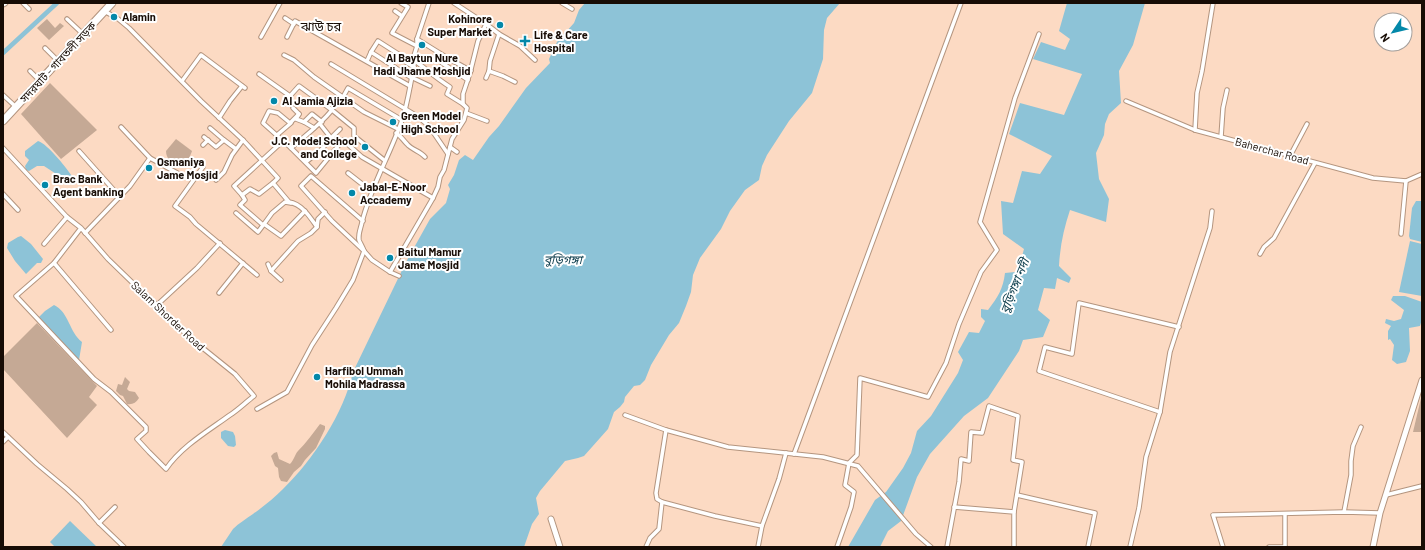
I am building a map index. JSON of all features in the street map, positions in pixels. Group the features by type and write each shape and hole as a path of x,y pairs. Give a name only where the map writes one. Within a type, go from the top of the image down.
{"highway":[{"name":"সদরঘাট - গাবতলী সড়ক","path":"3,121 112,3"}],"main road":[{"path":"1373,547 1380,513 1422,380"},
{"path":"551,519 560,547"}],"street":[{"path":"23,3 29,9"},
{"path":"261,37 280,3"},
{"path":"400,3 408,7 392,33 417,46"},
{"path":"257,410 287,392 312,345 349,286 364,251 359,240 360,229 371,191 382,169 384,160 402,120 414,66 413,59 417,46 417,39 430,3"},
{"path":"454,3 499,34 520,46 535,60"},
{"path":"562,3 572,9"},
{"path":"794,454 961,3"},
{"path":"1195,130 1197,93 1213,3"},
{"path":"394,10 402,16"},
{"path":"104,12 117,18 129,28 243,140 245,144 278,178 259,194 250,189 242,195"},
{"path":"285,18 294,24"},
{"path":"67,19 83,34"},
{"path":"286,38 295,21 410,86"},
{"path":"463,104 463,94 471,71 478,41 486,24"},
{"path":"486,78 489,71 490,60 499,34"},
{"path":"837,547 851,507 854,492 845,485 848,463 857,455 860,378 928,397 946,363 959,324 981,272 997,250 980,222 1015,98 1039,34"},
{"path":"417,39 471,71"},
{"path":"367,61 378,41 414,66"},
{"path":"45,48 58,61"},
{"path":"371,52 411,77 430,86"},
{"path":"182,81 200,55 244,87 230,101 219,118"},
{"path":"284,55 294,60 314,77 364,112 398,129"},
{"path":"397,57 414,66"},
{"path":"390,272 433,198 444,170 452,139 464,120 467,108 446,94 450,87 413,59"},
{"path":"442,63 468,80"},
{"path":"332,64 405,108 429,126 448,154"},
{"path":"30,71 40,81"},
{"path":"489,71 515,82"},
{"path":"258,74 290,96 299,86 354,128 354,136 384,160"},
{"path":"343,97 348,88 402,120"},
{"path":"1221,137 1223,108 1227,90"},
{"path":"4,95 16,107"},
{"name":"Baherchar Road","path":"1126,101 1195,130 1373,178 1406,181 1422,174"},
{"path":"293,108 299,114"},
{"path":"292,148 321,123 332,110"},
{"path":"299,114 290,123 278,113 269,111 263,123 292,148 316,173"},
{"path":"466,113 487,121"},
{"path":"276,135 296,119 299,114"},
{"path":"304,122 312,114 321,123 331,138"},
{"path":"296,119 314,128"},
{"path":"1290,156 1307,124"},
{"path":"120,127 150,158 179,174"},
{"path":"210,128 236,149"},
{"path":"306,162 322,149 340,129"},
{"path":"396,134 403,137 406,144 421,152 425,157"},
{"path":"204,136 216,147"},
{"path":"203,145 208,140"},
{"path":"214,152 216,147 224,140"},
{"path":"216,180 224,172 232,155 243,140"},
{"path":"399,276 372,260 332,221 301,186 316,173 343,140 362,156 382,169 433,198"},
{"path":"283,141 234,186 245,200 240,205 263,225 281,236 305,211"},
{"path":"450,147 457,152"},
{"name":"Salam Shorder Road","path":"3,148 68,217 81,228 108,259 157,305 189,338 236,374 254,396 232,414 193,441 166,468 137,439 146,431 146,427 111,392 94,379 16,296 54,263"},
{"path":"79,151 120,197"},
{"path":"85,233 130,186 150,158"},
{"path":"1260,254 1264,246 1274,238 1315,163"},
{"path":"204,167 175,206 257,275"},
{"path":"348,173 371,191"},
{"path":"311,176 363,221"},
{"path":"1401,234 1406,181"},
{"path":"273,183 289,202 296,203 305,211 317,227"},
{"path":"3,194 18,210"},
{"path":"236,213 258,232 272,214 285,202 296,203"},
{"path":"1130,547 1139,508 1146,457 1160,412 1170,352 1210,228 1212,211"},
{"path":"271,271 298,241 311,233 317,227 318,219 325,212"},
{"path":"44,244 68,217"},
{"path":"81,228 54,263 111,330"},
{"path":"157,305 197,268 220,243"},
{"path":"219,293 243,263"},
{"path":"268,264 271,271 281,280"},
{"path":"1160,412 1038,371 1045,347 1072,354 1079,303 1179,327"},
{"path":"947,547 960,482 961,459 969,461 971,432 982,433 989,406 1018,416 1013,460 1022,462 1014,512 1014,547"},
{"path":"625,415 666,430 728,447 823,457 858,466 916,534 932,547"},
{"path":"1344,512 1351,475 1351,460 1361,427"},
{"path":"666,430 656,493 657,499 662,502 715,516 762,526"},
{"path":"3,432 81,502 99,523 124,547"},
{"path":"3,442 8,437"},
{"path":"758,547 762,526 779,480 786,453"},
{"path":"1386,495 1422,486"},
{"path":"1016,495 1095,513 1088,547"},
{"path":"646,547 650,538 659,529 662,502"},
{"path":"99,523 115,507"},
{"path":"954,507 1014,512"},
{"path":"1223,547 1213,515 1344,512 1380,513"},
{"path":"1269,547 1285,547 1285,514"}],"shaded area":[{"path":"47,19 55,28 60,23 64,26 49,40 37,28"},
{"path":"50,83 97,130 61,159 21,114"},
{"path":"176,139 192,151 187,164 181,168 170,162 166,154 166,151"},
{"path":"37,323 97,386 89,397 97,405 67,438 3,369 3,357"},
{"path":"125,377 130,382 127,389 135,392 139,398 132,404 127,404 123,396 116,391 118,384 122,385"},
{"path":"1422,394 1422,432 1413,432"},
{"path":"320,424 325,426 325,429 316,448 287,482 281,481 278,468 275,466 271,456 277,452 279,459 290,464 297,452"}],"water":[{"name":"বুড়িগঙ্গা","path":"585,3 840,3 827,18 824,30 823,59 812,93 789,121 767,155 762,166 759,180 745,190 730,211 721,229 700,258 693,275 691,292 679,323 669,335 651,365 645,380 640,385 634,386 625,397 624,402 614,412 608,429 584,456 565,461 540,491 536,498 539,514 532,524 524,547 221,547 233,529 280,492 316,450 335,419 349,388 353,372 406,262 430,219 446,203 450,189 448,185 454,175 459,160 465,155 473,160 526,88 550,63 549,59 557,42 574,23 579,10"},
{"name":"বুড়িগঙ্গা নদী","path":"1067,3 1145,3 1133,45 1119,71 1121,103 1109,114 1105,124 1104,135 1096,153 1099,179 1109,199 1106,222 1070,210 1060,251 1059,266 1071,278 1069,283 1057,278 1055,289 1044,288 1038,310 1050,320 1043,337 1023,340 1019,351 988,398 964,416 930,454 917,477 901,521 888,531 880,547 848,547 875,500 886,492 903,468 911,453 917,431 931,416 958,373 963,360 958,352 969,332 979,333 985,321 981,317 981,309 988,310 995,301 1000,293 1005,273 1015,272 1019,267 1024,249 1003,234 1001,201 1013,203 1022,171 1040,174 1052,156 1009,134 1020,103 1064,115 1082,74 1033,59 1041,42 1065,50 1070,39 1059,31"},
{"path":"38,141 47,147 68,170 74,179 70,183 44,166 37,166 29,171 26,170 25,166 29,160 25,156 25,151"},
{"path":"1416,201 1422,201 1422,242 1410,239 1409,236 1412,208"},
{"path":"21,236 31,244 43,259 41,263 37,263 26,274 15,261 7,248 8,243"},
{"path":"1410,241 1422,244 1422,296 1399,292"},
{"path":"1393,296 1405,296 1422,302 1422,319 1420,326 1409,328 1410,351 1406,362 1397,364 1392,360 1394,345 1390,339 1388,340 1388,331 1391,326 1385,323 1386,319 1394,321 1401,319 1404,310 1391,300"},
{"path":"54,305 63,312 74,333 82,342 79,360 38,318"},
{"path":"225,430 233,432 236,445 234,447 228,446 221,438 221,432"},
{"path":"70,521 97,547 55,547 50,542"}],"waterway":[{"path":"3,53 57,3"}],"place":[{"name":"Alamin","path":"114,17"},
{"name":"Kohinore Super Market","path":"500,25"},
{"name":"Life & Care Hospital","path":"525,41"},
{"name":"Al Baytun Nure Hadi Jhame Moshjid","path":"422,45"},
{"name":"Al Jamia Ajizia","path":"274,101"},
{"name":"Green Model High School","path":"393,122"},
{"name":"J.C. Model School and College","path":"365,147"},
{"name":"Osmaniya Jame Mosjid","path":"149,168"},
{"name":"Brac Bank Agent banking","path":"45,185"},
{"name":"Jabal-E-Noor Accademy","path":"352,193"},
{"name":"Baitul Mamur Jame Mosjid","path":"390,258"},
{"name":"Harfibol Ummah Mohila Madrassa","path":"317,377"}],"district":[{"name":"ঝাউ চর","path":"321,26"}]}
